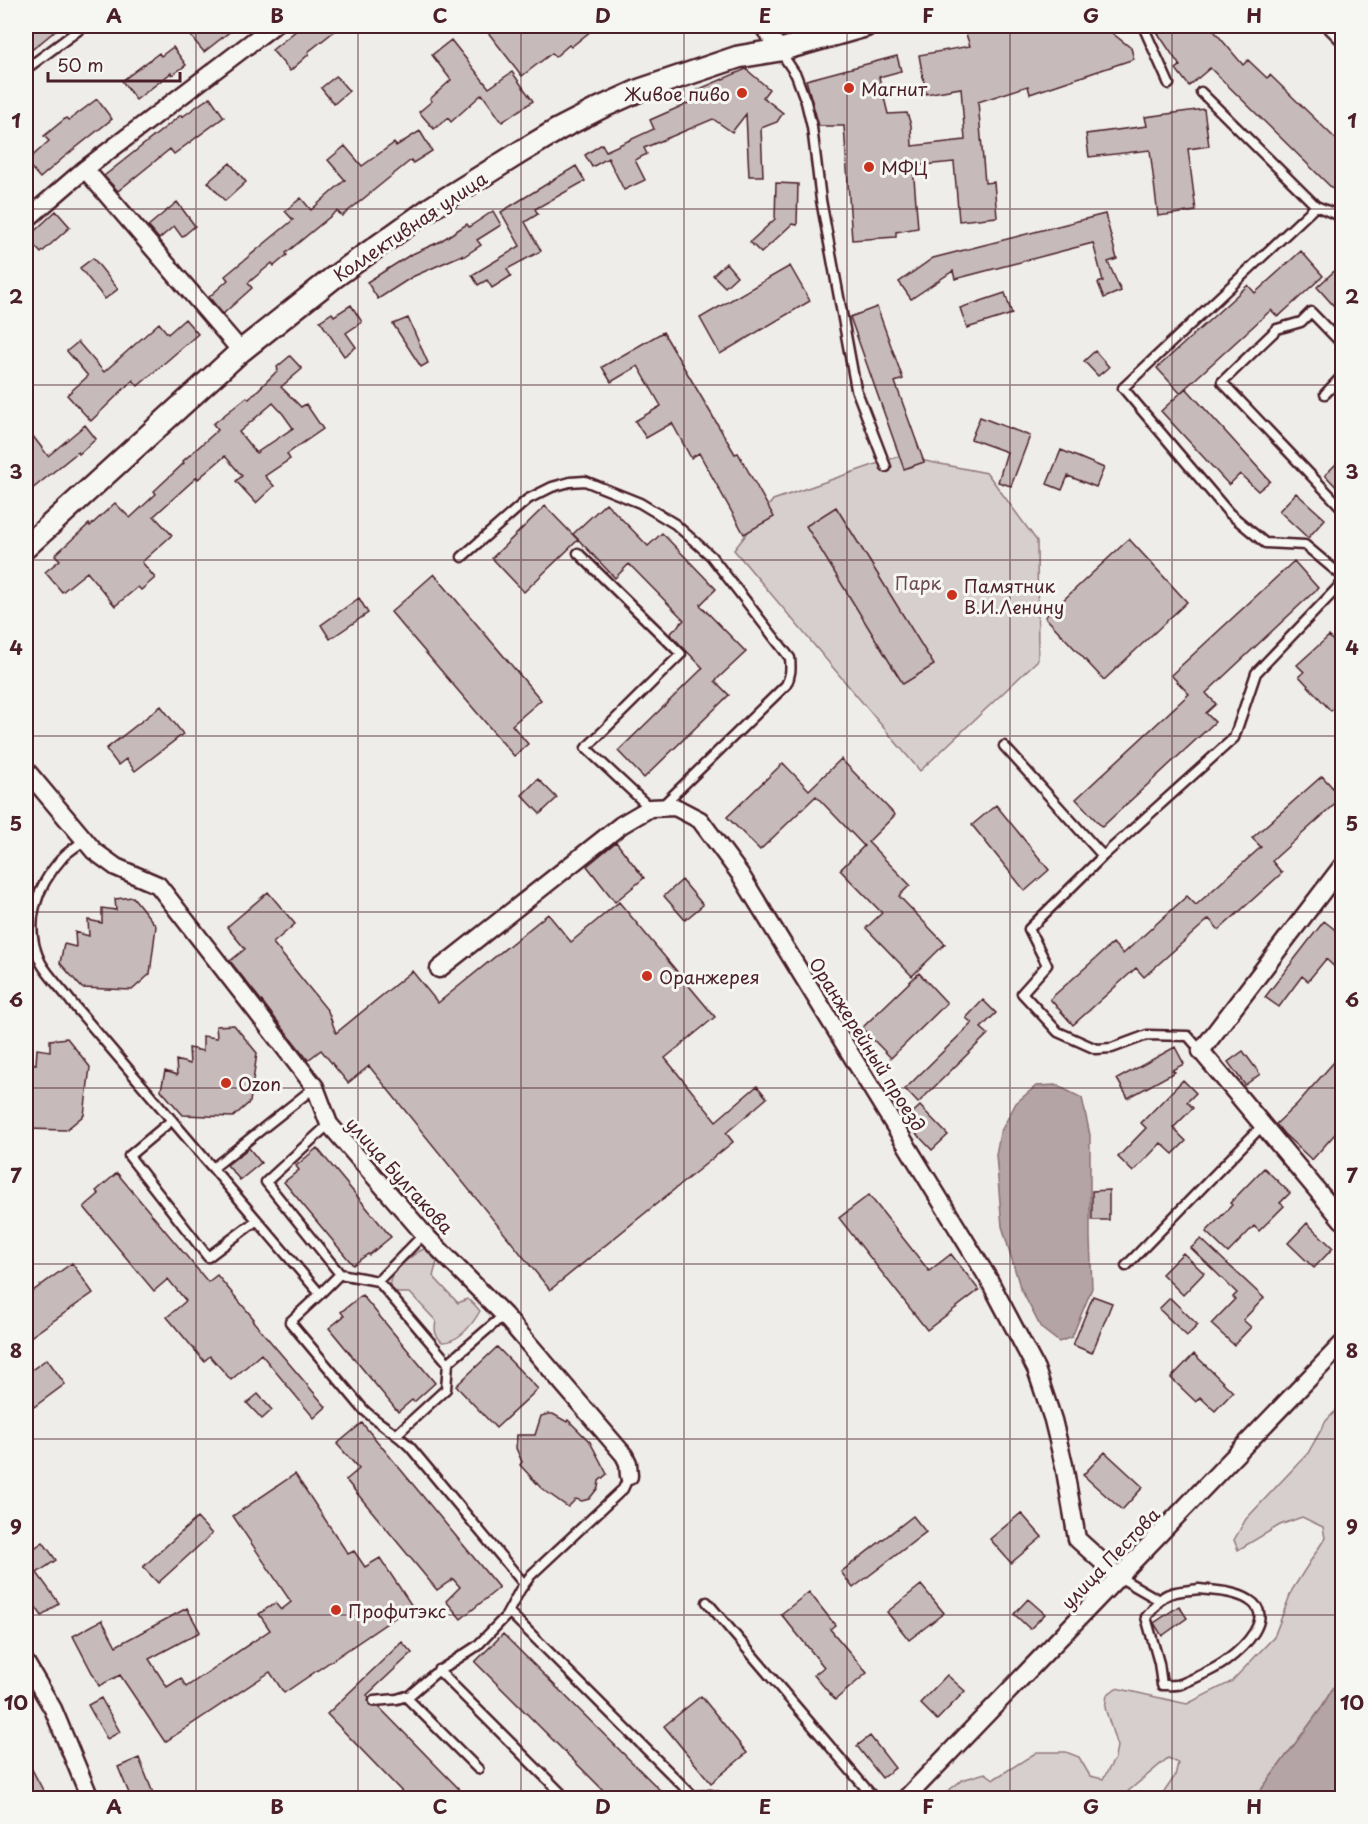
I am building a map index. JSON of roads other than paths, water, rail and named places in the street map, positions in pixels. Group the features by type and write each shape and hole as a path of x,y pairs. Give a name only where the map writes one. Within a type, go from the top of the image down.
{"street":[{"path":"26,220 85,169 273,26"},
{"path":"763,26 780,50"},
{"name":"Коллективная улица","path":"26,547 241,351 333,278 431,208 559,129 640,90 738,57 780,50 865,26"},
{"path":"1332,26 1342,36"},
{"path":"85,169 241,351"},
{"name":"улица Булгакова","path":"26,770 94,851 116,867 158,885 315,1087 328,1124 424,1234 504,1315 624,1455 628,1463 629,1476"},
{"name":"Оранжерейный проезд","path":"655,808 675,807 700,820 740,874 988,1278 1036,1369 1053,1420 1064,1465 1077,1539 1119,1577"},
{"path":"439,969 621,825 655,808"},
{"path":"1342,866 1201,1051 1342,1220"},
{"name":"улица Пестова","path":"906,1798 1342,1344"},
{"path":"26,1663 53,1709 90,1798"}],"lane":[{"path":"26,69 84,26"},
{"path":"1143,26 1169,84"},
{"path":"780,50 796,75 812,127 820,200 856,389 886,467"},
{"path":"1201,92 1316,206 1342,217"},
{"path":"1316,206 1123,388 1229,513 1265,543 1305,545 1342,576"},
{"path":"1342,344 1311,312 1301,322 1276,329 1222,382 1342,508"},
{"path":"1325,394 1342,376"},
{"path":"462,557 528,499 570,482 585,481 640,503 675,524 711,556 790,658 791,668 786,685 655,808 586,748 681,654 578,553"},
{"path":"1201,1051 1188,1036 1147,1035 1112,1048 1096,1049 1058,1032 1022,993 1047,965 1029,929 1103,856 1234,738 1256,673 1342,582"},
{"path":"1004,746 1103,856"},
{"path":"84,840 64,856 37,894 32,918 33,939 42,963 72,1003 320,1294"},
{"path":"213,1168 315,1087"},
{"path":"172,1120 129,1156 208,1257 257,1220"},
{"path":"328,1124 266,1182 340,1274 378,1281 448,1363 446,1389 397,1434"},
{"path":"1126,1266 1262,1126"},
{"path":"378,1281 424,1234"},
{"path":"340,1274 290,1322 363,1409 397,1434 410,1447 524,1584"},
{"path":"448,1363 504,1315"},
{"path":"374,1701 406,1697 438,1671 477,1646 509,1612 531,1575 623,1489 629,1476"},
{"path":"1119,1577 1159,1600"},
{"path":"1199,1589 1236,1594 1250,1600 1258,1610 1260,1621 1251,1638 1225,1662 1178,1685 1162,1685 1159,1663 1146,1617 1159,1600 1173,1592 1199,1589"},
{"path":"707,1602 874,1798"},
{"path":"509,1612 692,1797 711,1795 723,1798"},
{"path":"438,1671 566,1798"},
{"path":"406,1697 478,1769"}],"place":[{"name":"Магнит","path":"849,88"},
{"name":"Живое пиво","path":"742,93"},
{"name":"МФЦ","path":"869,167"},
{"name":"Памятник В.И.Ленину","path":"952,595"},
{"name":"Оранжерея","path":"647,976"},
{"name":"Ozon","path":"226,1083"},
{"name":"Профитэкс","path":"336,1610"}],"park label":[{"name":"Парк","path":"918,582"}]}
